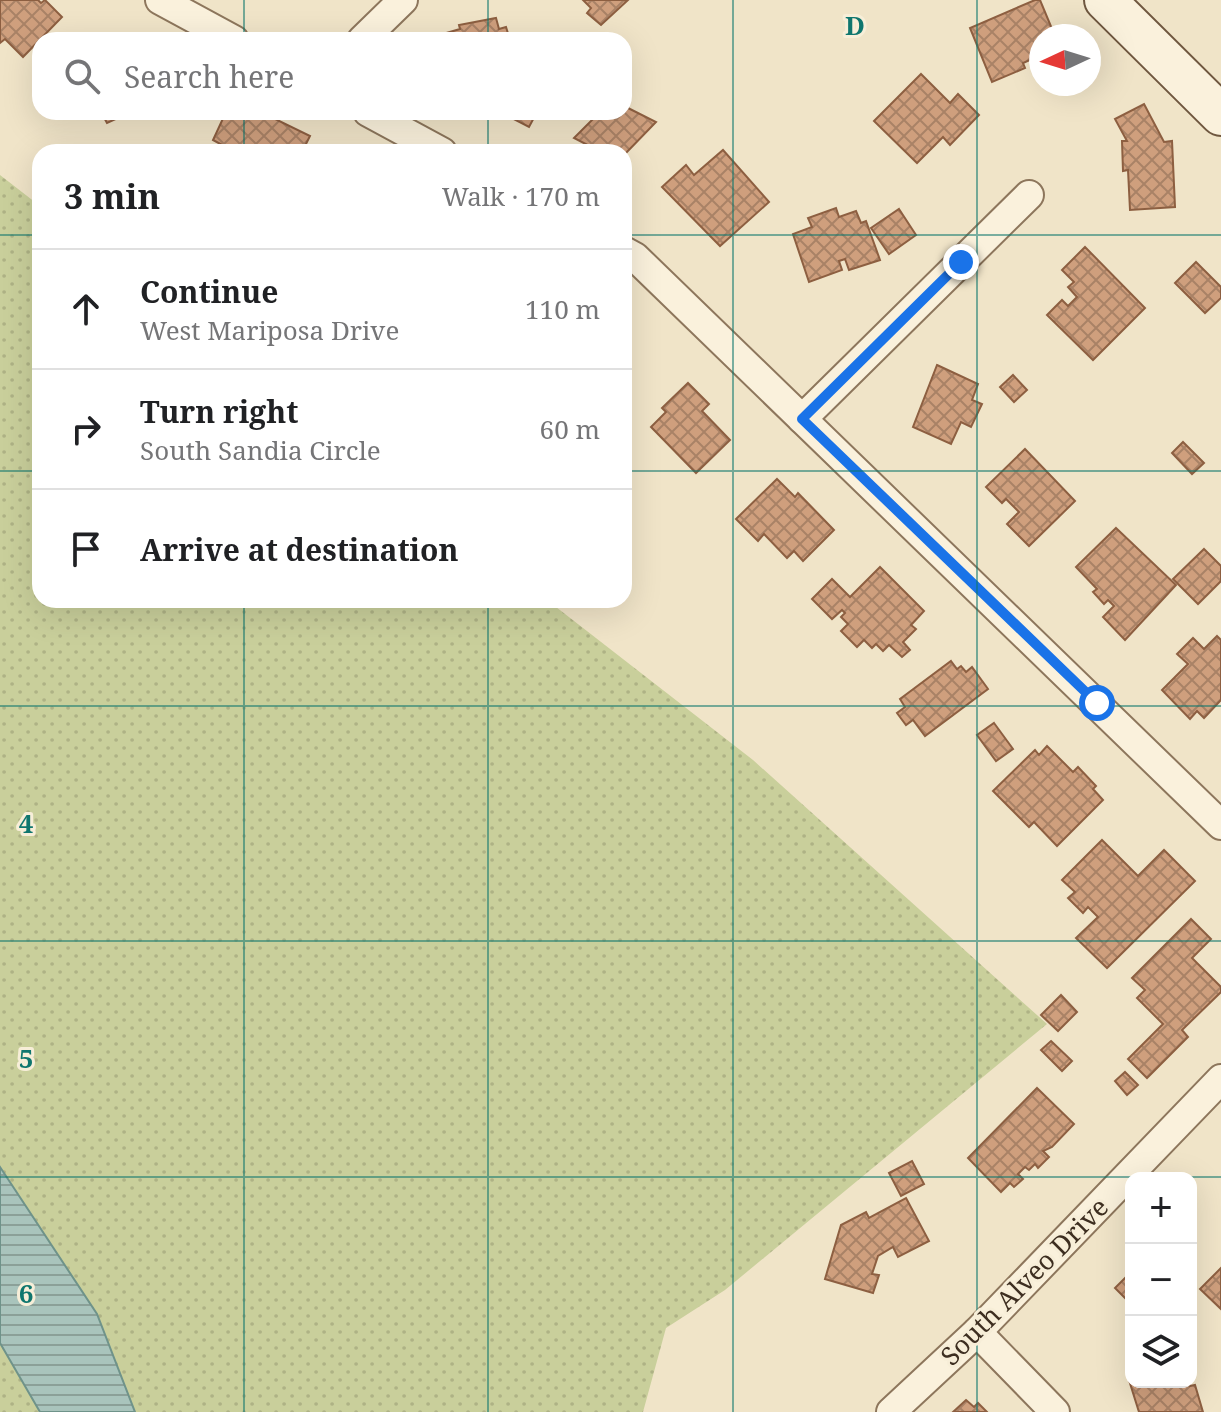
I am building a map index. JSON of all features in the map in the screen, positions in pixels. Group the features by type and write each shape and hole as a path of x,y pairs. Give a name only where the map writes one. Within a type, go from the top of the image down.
{"main road":[{"path":"1105,0 1221,115"}],"street":[{"path":"160,0 219,32"},
{"path":"370,32 403,0"},
{"path":"383,120 427,144"},
{"path":"802,419 1029,195"},
{"path":"632,255 1217,813"},
{"name":"South Alveo Drive","path":"891,1412 977,1332 1221,1079"},
{"path":"977,1332 1055,1412"}],"green space":[{"path":"0,175 32,200 32,608 557,608 753,760 1047,1024 725,1290 666,1328 643,1412 135,1412 97,1314 0,1167"},
{"path":"0,1343 40,1412 0,1412"}],"water":[{"path":"0,1167 97,1314 135,1412 40,1412 0,1343"}],"building":[{"path":"0,0 38,0 41,3 45,0 62,17 47,32 32,32 32,48 23,57 5,39 0,43"},
{"path":"583,0 628,0 601,25 587,13 591,8"},
{"path":"1035,0 1040,0 1050,24 1029,24 1029,60 1023,63 1025,68 992,82 970,28"},
{"path":"496,18 499,29 506,27 508,32 450,32 460,29 459,25"},
{"path":"921,74 950,103 958,94 979,115 950,145 943,137 917,163 874,121"},
{"path":"1144,104 1164,142 1172,141 1175,207 1130,210 1128,170 1123,171 1122,141 1127,141 1115,119"},
{"path":"632,110 656,122 632,147 632,144 586,144 574,138 592,120 632,120"},
{"path":"222,120 277,120 310,136 306,144 220,144 213,140"},
{"path":"515,120 533,120 529,127"},
{"path":"723,150 769,202 720,246 662,187 686,165 694,175"},
{"path":"836,208 839,217 856,211 861,223 866,221 880,260 849,270 845,259 839,261 842,270 809,282 793,234 812,227 808,218"},
{"path":"899,209 916,235 889,254 871,228"},
{"path":"1085,247 1145,308 1093,360 1047,315 1062,300 1068,306 1077,297 1068,287 1074,282 1062,270"},
{"path":"1196,262 1221,287 1221,298 1205,313 1175,283"},
{"path":"937,365 978,384 972,400 982,404 971,427 961,422 951,444 913,427"},
{"path":"1013,375 1027,390 1014,402 1000,387"},
{"path":"688,383 709,404 702,411 730,440 696,473 651,427 666,412 662,408"},
{"path":"1183,442 1204,463 1192,474 1172,453"},
{"path":"1025,449 1075,501 1029,546 1007,524 1019,512 1006,499 1002,503 986,487"},
{"path":"777,479 795,497 798,493 834,530 803,561 794,551 787,558 764,534 758,541 736,519"},
{"path":"1116,528 1176,585 1125,640 1103,617 1114,606 1108,600 1104,604 1093,592 1097,589 1076,567"},
{"path":"1204,549 1221,566 1221,581 1198,604 1173,579"},
{"path":"880,567 924,611 911,625 916,629 903,642 910,650 902,657 889,645 883,651 876,644 872,648 864,640 857,647 841,631 848,624 841,617 845,613 842,610 832,619 812,599 832,579 850,597"},
{"path":"1217,636 1221,640 1221,700 1204,718 1197,711 1190,719 1162,690 1188,664 1177,654 1193,638 1204,649"},
{"path":"951,661 957,669 961,666 966,672 972,667 988,689 925,736 913,720 906,725 897,713 905,707 900,699"},
{"path":"994,723 1013,749 996,761 977,735"},
{"path":"1047,746 1073,772 1078,767 1096,786 1093,789 1103,800 1057,846 1034,822 1029,827 993,791 1035,750 1039,755"},
{"path":"1102,840 1138,876 1164,850 1195,881 1107,968 1076,938 1098,917 1088,907 1083,913 1068,898 1075,892 1062,880"},
{"path":"1191,919 1211,939 1192,958 1221,987 1221,992 1182,1030 1188,1037 1147,1078 1128,1059 1163,1024 1137,998 1145,990 1132,978"},
{"path":"1061,995 1077,1012 1058,1031 1041,1015"},
{"path":"1051,1041 1072,1061 1062,1071 1041,1050"},
{"path":"1125,1072 1138,1085 1127,1095 1115,1081"},
{"path":"1037,1088 1074,1124 1052,1147 1043,1151 1049,1157 1038,1168 1035,1164 1029,1170 1025,1167 1018,1174 1023,1179 1014,1187 1010,1183 1001,1192 968,1158"},
{"path":"912,1161 924,1184 901,1196 889,1173"},
{"path":"906,1198 929,1241 898,1257 893,1247 878,1256 872,1274 879,1275 873,1293 825,1279 841,1225 866,1212 869,1218"},
{"path":"1221,1268 1221,1309 1200,1289"},
{"path":"1125,1278 1125,1298 1115,1288"},
{"path":"1131,1388 1196,1388 1203,1412 1139,1412"},
{"path":"966,1400 974,1407 978,1403 987,1412 953,1412"}],"route":[{"path":"961,262 802,419 1097,703"}]}
